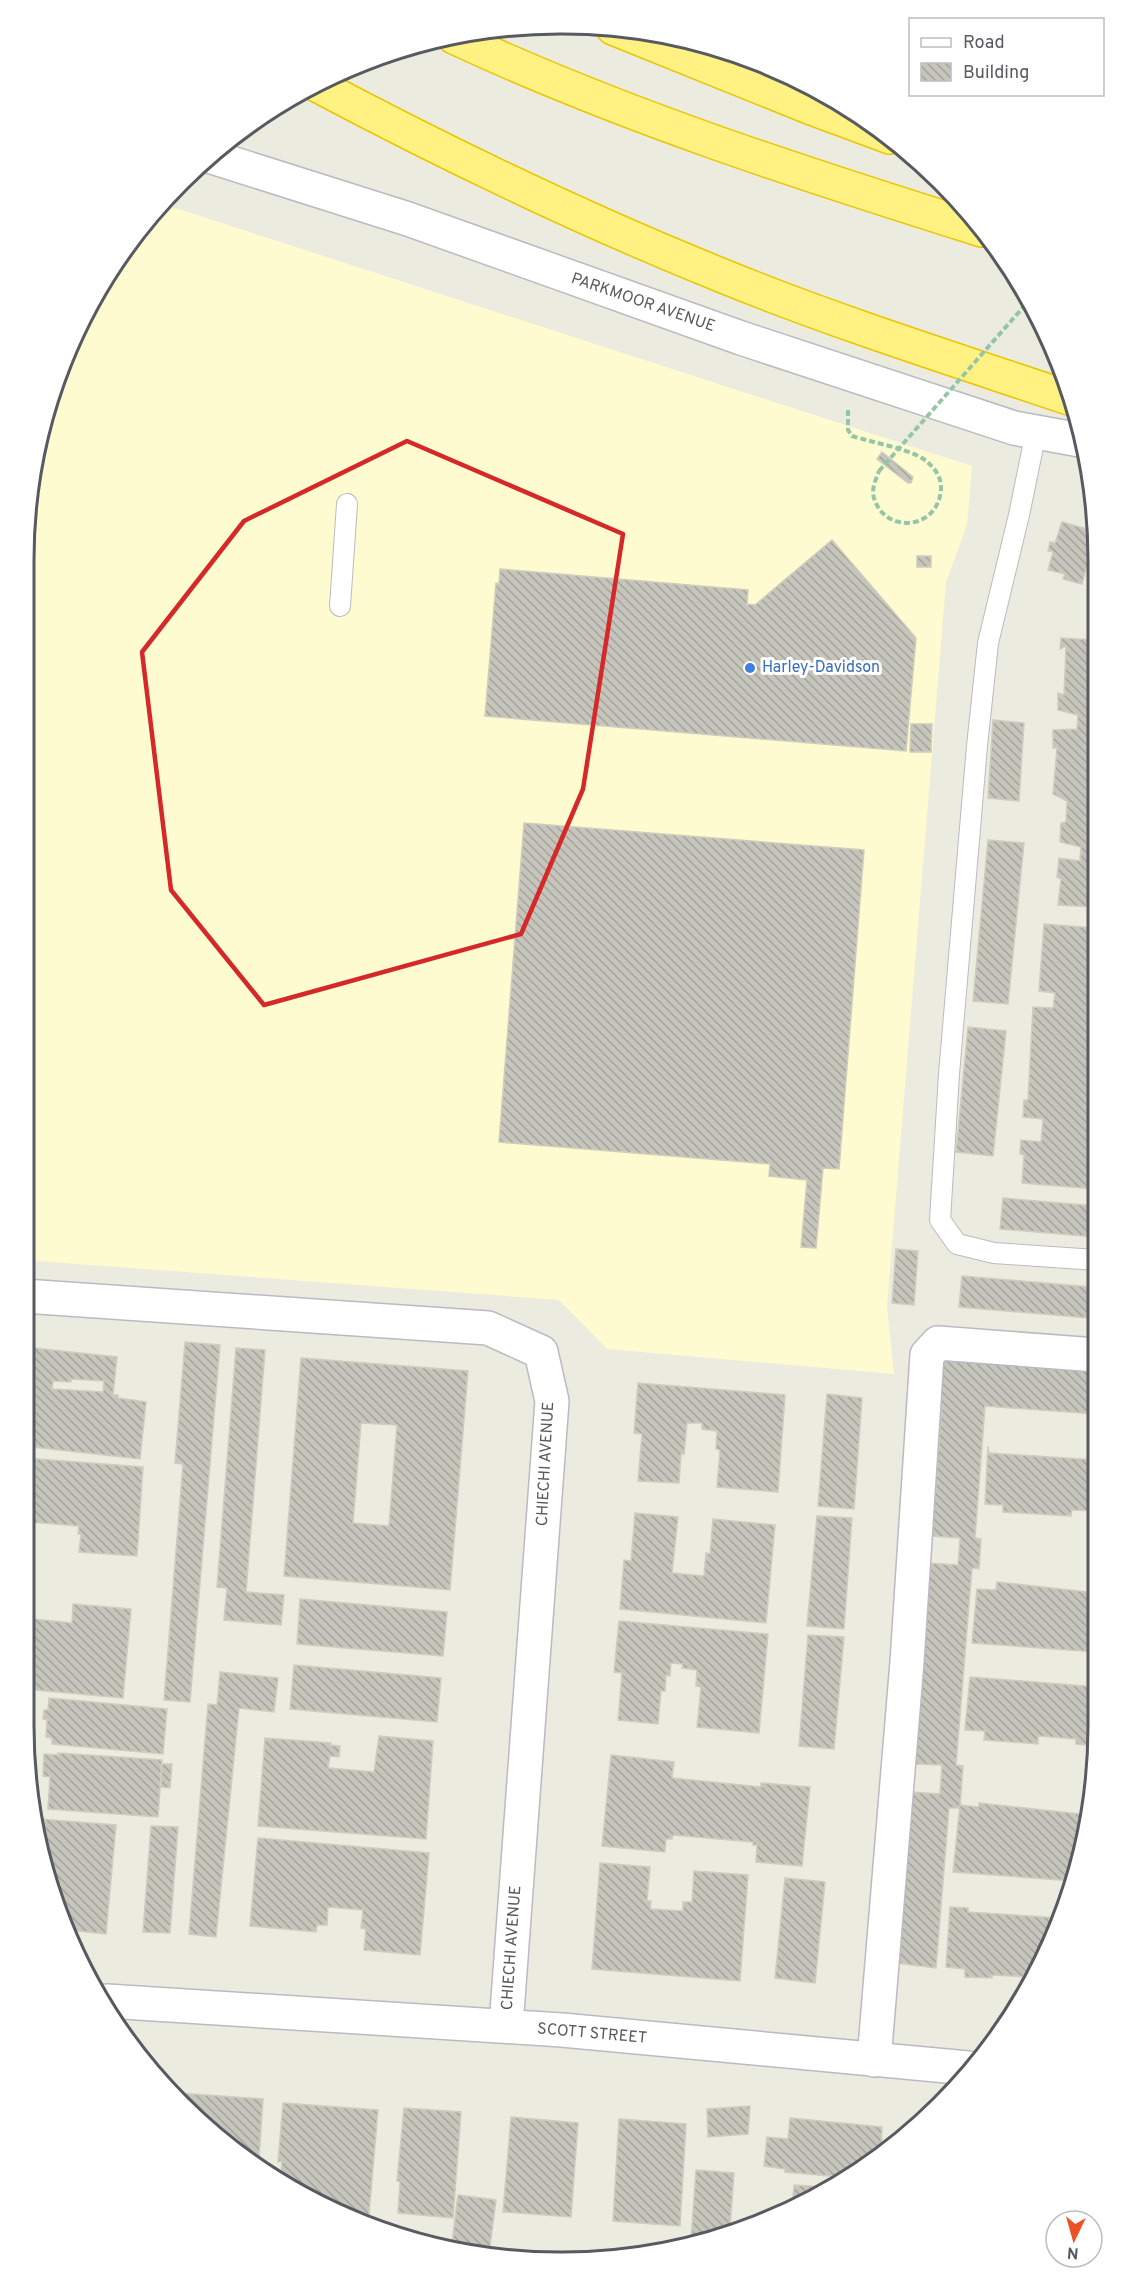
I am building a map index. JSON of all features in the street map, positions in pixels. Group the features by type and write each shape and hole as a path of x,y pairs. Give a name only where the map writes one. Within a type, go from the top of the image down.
{"highway":[{"path":"648,42 856,124"},
{"path":"469,43 603,100 745,152 966,225"},
{"path":"326,90 518,188 680,258 828,316 1061,395"}],"street":[{"name":"PARKMOOR AVENUE","path":"220,160 408,219 741,338 1014,428 1073,439"},
{"name":"CHIECHI AVENUE","path":"35,1297 488,1328 541,1352 552,1401 506,2026"},
{"path":"874,2060 906,1662 927,1355 938,1343 1088,1354"},
{"name":"SCOTT STREET","path":"112,2001 506,2026 962,2067"}],"lane":[{"path":"1036,432 988,644 949,1074 940,1220 957,1244 966,1247 994,1253 1088,1260"},
{"path":"340,606 347,504"}],"path":[{"path":"848,416 848,430 852,436 897,450 920,456 936,468 943,485 938,506 927,518 914,523 897,522 881,511 874,498 873,487 879,471 894,453 897,450 902,445 1022,308"}],"highlighted area":[{"path":"407,441 623,534 583,789 521,934 264,1005 171,890 142,652 244,521"}],"shaded area":[{"path":"172,207 972,466 967,525 946,582 887,1307 894,1374 607,1349 559,1300 35,1261 35,561 39,492 52,425 62,392 89,328 123,268 143,240"}],"building":[{"path":"882,452 913,477 911,483 877,459"},
{"path":"1062,522 1086,529 1088,570 1086,569 1082,584 1063,579 1065,574 1048,570 1053,552 1048,551 1050,542 1055,543"},
{"path":"832,540 916,638 906,751 485,716 496,583 499,584 500,569 748,590 747,604 755,605"},
{"path":"917,556 931,556 931,567 917,567"},
{"path":"1061,638 1088,640 1088,907 1058,905 1061,879 1057,877 1059,858 1080,861 1081,847 1060,842 1061,823 1066,822 1067,801 1053,794 1057,748 1053,748 1053,730 1077,729 1078,715 1058,710 1058,693 1064,695 1066,646 1060,649"},
{"path":"993,720 1024,723 1019,801 988,798"},
{"path":"911,724 932,724 931,752 910,752"},
{"path":"524,823 864,850 839,1169 823,1168 816,1248 801,1247 807,1180 769,1176 770,1164 499,1142"},
{"path":"988,840 1024,843 1008,1004 973,1001"},
{"path":"1044,924 1088,927 1088,1188 1022,1183 1024,1155 1020,1154 1021,1140 1041,1142 1043,1119 1023,1117 1024,1100 1028,1100 1033,1007 1053,1008 1055,993 1039,991"},
{"path":"968,1027 1006,1031 993,1156 956,1152"},
{"path":"1003,1198 1088,1205 1088,1236 1000,1229"},
{"path":"896,1249 918,1251 914,1305 892,1303"},
{"path":"962,1276 1088,1287 1088,1318 959,1307"},
{"path":"185,1342 220,1345 190,1702 164,1700 183,1464 175,1463"},
{"path":"35,1348 117,1357 113,1395 118,1395 118,1398 146,1402 140,1459 35,1447","holes":["71,1379 104,1381 103,1392 52,1389 53,1381 71,1382"]},
{"path":"236,1348 265,1350 246,1592 284,1595 281,1625 224,1620 227,1588 217,1587"},
{"path":"301,1358 468,1371 450,1590 284,1576","holes":["361,1423 397,1425 389,1526 353,1523"]},
{"path":"940,1359 1088,1370 1088,1413 985,1406 975,1538 981,1539 979,1569 972,1568 956,1765 963,1766 960,1808 949,1808 936,1968 896,1963 910,1792 940,1794 942,1765 913,1764 928,1563 958,1565 960,1538 932,1536 942,1403 936,1403"},
{"path":"638,1383 785,1395 778,1492 717,1487 720,1450 716,1449 717,1431 702,1429 702,1423 687,1423 684,1454 681,1454 679,1483 638,1481 642,1434 634,1433"},
{"path":"827,1394 862,1398 854,1509 818,1506"},
{"path":"988,1446 989,1453 1088,1459 1088,1511 1072,1510 1071,1516 1003,1512 1003,1505 985,1504"},
{"path":"35,1459 143,1467 137,1556 79,1552 81,1534 78,1534 79,1526 35,1522"},
{"path":"635,1513 678,1517 672,1573 704,1576 706,1553 710,1554 713,1519 775,1525 766,1623 620,1609 624,1560 631,1561"},
{"path":"817,1516 852,1518 844,1629 807,1626"},
{"path":"997,1582 1088,1592 1088,1651 972,1643 977,1589 996,1590"},
{"path":"300,1599 447,1612 443,1656 297,1644"},
{"path":"73,1604 131,1609 123,1698 35,1690 35,1619 72,1623"},
{"path":"619,1621 768,1634 759,1733 697,1727 701,1687 696,1686 697,1670 682,1668 683,1664 671,1663 670,1676 666,1675 665,1691 661,1691 658,1724 618,1720 622,1673 614,1672"},
{"path":"808,1635 844,1637 834,1749 799,1746"},
{"path":"294,1665 441,1678 437,1722 290,1709"},
{"path":"220,1672 278,1678 274,1712 239,1708 216,1937 189,1934 208,1704 217,1705"},
{"path":"970,1677 1088,1686 1087,1745 1076,1744 1076,1739 1038,1736 1038,1744 984,1740 985,1731 965,1730"},
{"path":"49,1698 167,1709 163,1754 52,1744 52,1738 46,1737 47,1719 43,1719 44,1710 48,1710"},
{"path":"379,1736 433,1741 426,1839 258,1826 265,1738 331,1743 330,1745 340,1746 339,1757 330,1756 328,1768 374,1772"},
{"path":"58,1753 162,1760 158,1817 48,1809 50,1777 43,1776 44,1754 59,1755"},
{"path":"611,1755 674,1762 672,1778 761,1787 761,1783 810,1787 802,1866 756,1862 757,1845 753,1845 753,1842 673,1835 672,1839 666,1839 665,1852 602,1846"},
{"path":"162,1764 172,1764 170,1788 161,1787"},
{"path":"979,1803 1080,1814 1064,1880 953,1872 960,1805 979,1807"},
{"path":"43,1819 116,1825 106,1934 77,1931 52,1862"},
{"path":"151,1826 178,1827 170,1933 143,1932"},
{"path":"258,1838 429,1853 420,1955 364,1950 366,1929 361,1928 363,1910 328,1907 327,1925 317,1925 316,1932 250,1926"},
{"path":"600,1863 650,1867 647,1901 651,1901 650,1909 683,1911 683,1902 692,1902 694,1871 748,1875 740,1981 592,1969"},
{"path":"785,1878 825,1882 815,1983 775,1978"},
{"path":"950,1907 968,1908 968,1912 1051,1917 1024,1977 992,1975 992,1978 965,1977 965,1969 946,1967"},
{"path":"185,2093 263,2099 259,2158 214,2122"},
{"path":"283,2103 378,2110 369,2216 298,2182 281,2172 282,2161 278,2162"},
{"path":"750,2106 748,2134 708,2137 707,2109"},
{"path":"404,2108 461,2112 453,2218 398,2213 400,2182 397,2181"},
{"path":"511,2117 578,2123 571,2217 503,2212"},
{"path":"790,2118 882,2127 881,2145 833,2176 785,2172 785,2169 764,2166 767,2137 788,2139"},
{"path":"619,2119 686,2124 680,2226 613,2221"},
{"path":"696,2170 734,2173 730,2225 691,2236"},
{"path":"794,2185 816,2186 794,2198"},
{"path":"458,2195 496,2200 490,2248 452,2241"}],"place":[{"name":"Harley-Davidson","path":"750,668"}]}
